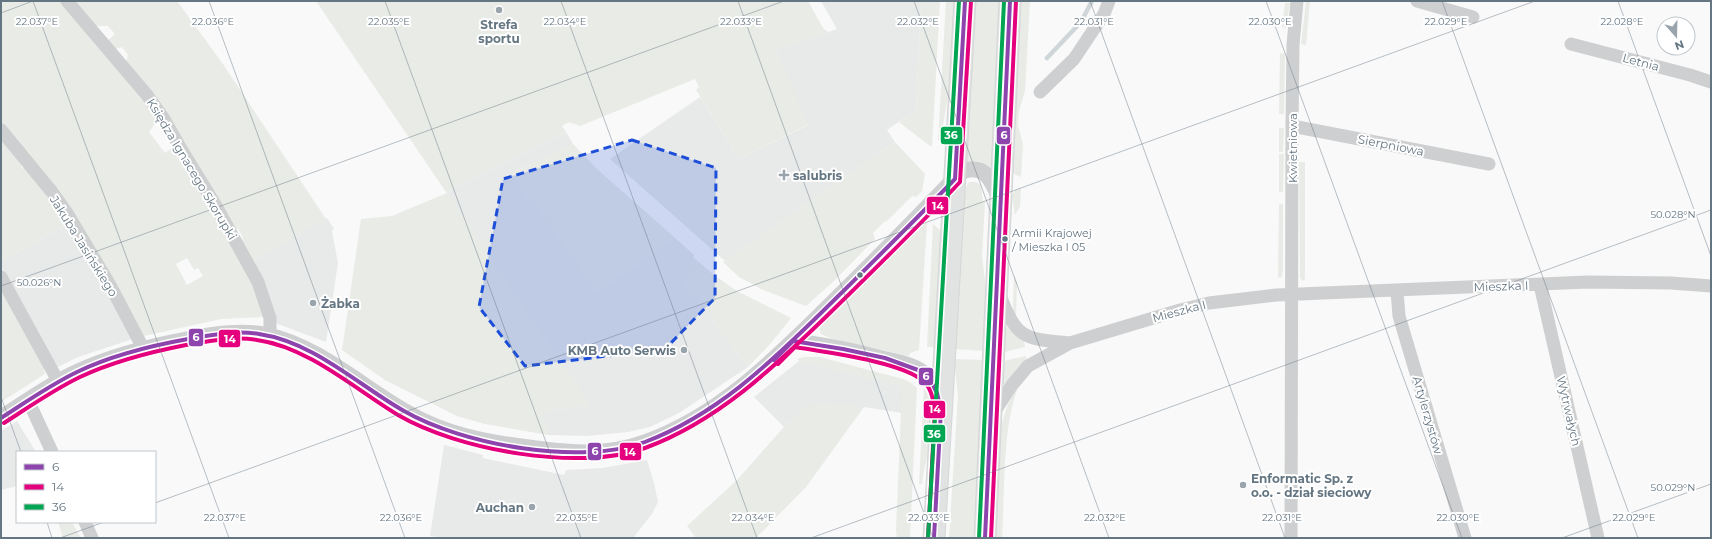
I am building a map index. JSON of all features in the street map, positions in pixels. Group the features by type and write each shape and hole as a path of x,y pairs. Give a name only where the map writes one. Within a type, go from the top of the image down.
{"main road":[{"path":"934,538 965,1"},
{"path":"985,538 1010,1"}],"street":[{"name":"Księdza Ignacego Skorupki","path":"67,1 147,95 164,119 216,206 258,282 270,318 270,336"},
{"path":"1040,92 1074,59 1104,14 1109,1"},
{"name":"Kwietniowa","path":"1292,295 1293,45 1296,1"},
{"path":"1417,1 1473,17"},
{"name":"Letnia","path":"1571,44 1690,75 1711,82"},
{"name":"Sierpniowa","path":"1292,126 1490,164"},
{"name":"Jakuba Jasińskiego","path":"1,130 52,192 66,213 110,285 143,348"},
{"path":"1,418 58,381 98,363 143,348 216,334 248,333 270,336 291,343 311,353 408,414 462,436 488,442 559,452 584,453 617,451 645,443 682,426 709,410 757,375 913,223 961,172 968,169 976,169 985,172 992,181 1001,201"},
{"path":"1,277 58,381"},
{"name":"Mieszka I","path":"991,417 1012,384 1028,366 1070,343 1196,305 1237,299 1292,295 1629,281 1711,286"},
{"name":"Wytrwałych","path":"1540,285 1598,538"},
{"name":"Mieszka I","path":"997,287 1008,318 1020,332 1041,341 1070,343"},
{"name":"Artylerzystów","path":"1396,291 1399,316 1464,538"},
{"path":"1291,538 1292,295"},
{"path":"793,341 841,348 910,366 922,372 933,383 937,391 941,410"},
{"path":"28,400 52,451"},
{"path":"85,523 92,538"}],"highlighted area":[{"path":"632,140 716,168 715,298 665,349 525,366 479,307 503,179"}],"shaded area":[{"path":"1,1 61,1 127,79 158,119 149,132 165,153 174,146 251,278 264,317 221,319 144,336 58,194 1,124","holes":["187,258 194,270 198,268 203,276 187,285 176,264"]},
{"path":"73,1 177,1 223,64 326,219 252,261 242,243 243,238 238,228 235,230 126,62 128,55 122,47 116,49 108,40 115,34 108,26 95,26"},
{"path":"316,1 808,1 823,28 828,32 775,50 809,124 739,159 696,90 699,87 695,79 580,126 569,122 562,126 566,132 446,192"},
{"path":"821,1 921,1 916,110 887,130 895,142 725,261 610,159 700,97 739,159 808,125 775,50 837,29"},
{"path":"921,1 940,1 932,146 899,122 916,110"},
{"path":"946,1 956,1 952,74 941,136 938,141"},
{"path":"973,1 1002,1 992,168 979,161 965,162"},
{"path":"1020,1 1030,1 1025,91 1019,111 1018,125 1023,144 1021,177 1014,174 1012,170"},
{"path":"1306,1 1310,1 1306,45 1301,44"},
{"path":"1285,3 1290,3 1286,28 1282,27"},
{"path":"1280,53 1285,54 1284,114 1279,114"},
{"path":"1279,128 1284,128 1283,152 1279,152"},
{"path":"566,132 573,144 513,173 528,198 531,197 597,293 674,237 694,255 684,289 704,300 715,314 710,317 748,367 679,413 650,427 628,432 587,436 548,435 541,411 590,405 446,192"},
{"path":"1,137 13,151 23,169 26,167 67,224 1,262"},
{"path":"895,142 925,174 922,191 916,197 912,196 886,222 885,221 873,233 875,239 835,280 806,306 761,289 739,277 723,262"},
{"path":"573,144 597,169 674,237 596,294 531,197 528,198 513,173"},
{"path":"1279,154 1284,154 1283,192 1279,192"},
{"path":"1299,162 1305,162 1305,279 1302,281 1300,277"},
{"path":"969,182 976,182 981,185 983,202 985,202 982,256 987,298 984,351 953,349 963,202 966,187"},
{"path":"1021,188 1020,207 1015,215 1012,196 1015,190"},
{"path":"447,193 591,405 541,411 548,435 485,424 457,416 385,380 342,350 361,219 392,216"},
{"path":"1279,204 1283,204 1283,268 1282,277 1278,278"},
{"path":"327,218 334,229 332,231 338,263 326,342 275,323 252,261"},
{"path":"924,222 927,223 919,350 910,353 909,356 832,339 821,334 819,327 821,322 919,224"},
{"path":"67,224 88,258 133,339 78,357 56,368 1,267 1,262"},
{"path":"933,224 941,231 936,347 927,347"},
{"path":"693,257 714,275 737,291 791,318 771,343 748,367 710,317 715,314 704,300 684,289"},
{"path":"1014,275 1017,282 1016,318 1013,310"},
{"path":"1,289 43,365 45,374 1,402"},
{"path":"1007,327 1024,340 1025,347 1005,352 1005,328"},
{"path":"1026,356 1027,362 1003,386 1004,361"},
{"path":"804,357 820,357 903,379 917,388 910,538 897,538 896,531 902,386 799,361 797,359"},
{"path":"954,359 984,360 975,538 949,538 958,395"},
{"path":"799,361 903,386 902,413 864,407 802,410 784,427 754,397"},
{"path":"924,387 929,396 932,408 932,421 922,484 919,484"},
{"path":"1018,387 1009,422 1005,461 1002,538 995,538 1000,429 1008,404"},
{"path":"817,404 864,407 806,487 756,538 696,538 687,526 737,480 801,410"},
{"path":"17,421 35,451 16,451 16,486 1,490 1,431"},
{"path":"444,445 483,455 483,458 564,475 566,470 602,468 647,460 658,502 652,514 633,538 449,538 430,536"},
{"path":"58,523 73,523 81,538 63,538"}],"waterway":[{"path":"1047,58 1081,22 1092,1"}],"transit line":[{"name":"36","path":"928,538 959,1"},
{"name":"6","path":"1,418 57,382 104,361 145,348 173,342 214,335 250,333 279,339 298,346 335,366 404,411 429,423 458,434 489,442 556,452 589,452 619,449 645,442 671,431 718,403 761,369 839,295 955,179 965,1"},
{"name":"14","path":"4,423 60,387 106,366 146,354 186,345 230,339 248,339 276,344 294,351 330,370 398,415 423,427 453,438 485,447 519,454 587,458 618,455 645,448 673,436 699,422 723,406 770,369 814,329 867,277 960,182 971,1"},
{"name":"36","path":"979,538 1004,1"},
{"name":"6","path":"985,538 1010,1"},
{"name":"14","path":"991,538 1016,1"},
{"name":"6","path":"774,360 793,341 843,349 885,358 918,370 931,381 937,393 941,410 934,538"},
{"name":"14","path":"778,364 795,347 882,363 914,375 927,385 932,395 935,410 928,538"}],"place":[{"name":"Strefa sportu","path":"499,10"},
{"name":"salubris","path":"784,175"},
{"name":"Armii Krajowej / Mieszka I 05","path":"1005,239"},
{"name":"Żabka","path":"313,303"},
{"name":"KMB Auto Serwis","path":"684,350"},
{"name":"Enformatic Sp. z o.o. - dział sieciowy","path":"1243,485"},
{"name":"Auchan","path":"532,507"}]}
